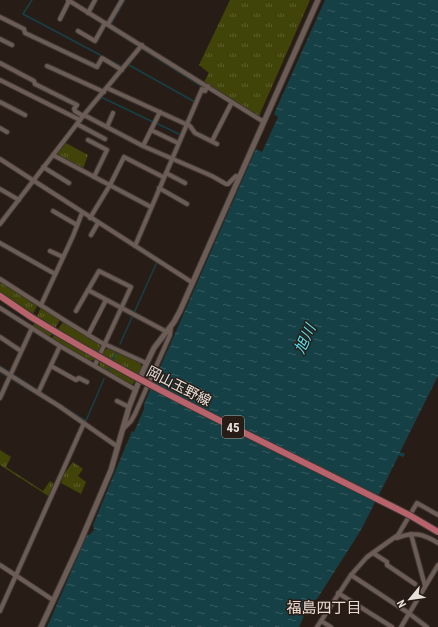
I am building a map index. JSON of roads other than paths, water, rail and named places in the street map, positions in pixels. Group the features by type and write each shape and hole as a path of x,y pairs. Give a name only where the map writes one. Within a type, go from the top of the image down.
{"main road":[{"name":"岡山玉野線","path":"0,296 88,352 394,507 438,532"}],"street":[{"path":"60,19 69,0 141,47 208,86 264,122"},
{"path":"89,12 95,0"},
{"path":"78,31 95,40 108,25 122,0"},
{"path":"41,627 79,545 111,470 129,407 146,363 154,348 177,317 318,0"},
{"path":"0,16 24,28 25,33 98,67 102,58 122,70"},
{"path":"0,39 12,45"},
{"path":"0,224 33,183 33,180 141,47"},
{"path":"0,63 34,81 35,84 77,105 74,109 82,120 105,139"},
{"path":"47,66 104,92"},
{"path":"0,80 82,120 107,127 143,146 226,184 228,184 236,176 239,178"},
{"path":"135,245 151,207 161,189 178,144 203,90 205,91 208,86"},
{"path":"107,88 188,125 195,133 217,144"},
{"path":"0,102 25,115"},
{"path":"212,141 232,102"},
{"path":"143,146 160,112"},
{"path":"107,127 112,113"},
{"path":"0,128 7,132"},
{"path":"151,130 178,144"},
{"path":"88,140 107,150 94,177"},
{"path":"54,156 151,207"},
{"path":"91,217 110,185 124,157 185,183"},
{"path":"0,159 192,283"},
{"path":"44,168 69,183"},
{"path":"0,189 19,200"},
{"path":"161,189 188,204"},
{"path":"53,211 77,225"},
{"path":"41,305 82,213"},
{"path":"91,235 98,223"},
{"path":"0,243 55,274"},
{"path":"50,251 63,257"},
{"path":"76,311 99,270 131,287 95,365"},
{"path":"0,279 88,335 146,363"},
{"path":"88,290 166,332"},
{"path":"88,335 106,300"},
{"path":"0,308 60,346 136,390"},
{"path":"123,428 131,421 135,414 170,335 171,325"},
{"path":"0,398 32,328"},
{"path":"0,337 22,351"},
{"path":"39,391 60,346"},
{"path":"51,366 76,380 80,378 87,382"},
{"path":"0,369 39,391 118,447"},
{"path":"117,401 129,407"},
{"path":"0,611 85,424"},
{"path":"317,627 351,574 373,553 401,532 417,503 438,515"},
{"path":"406,524 406,528 411,534 425,586"},
{"path":"393,539 411,534 429,537 438,543"},
{"path":"373,553 387,562 387,566 415,584"},
{"path":"0,565 53,600"},
{"path":"401,627 438,565"},
{"path":"351,574 427,627"},
{"path":"338,593 392,627"},
{"path":"321,621 331,627"}],"water":[{"name":"旭川","path":"325,0 438,0 438,376 400,452 405,454 403,457 399,455 361,530 317,599 308,607 299,627 47,627 87,535 94,530 93,525 132,431 134,432 144,409 144,404 256,149 262,152 278,117 274,114"}],"waterway":[{"path":"32,0 23,14 104,57"},
{"path":"125,0 109,28 204,88 203,90"},
{"path":"107,59 123,67"},
{"path":"129,65 195,102"},
{"path":"101,97 153,122"},
{"path":"80,124 85,117"},
{"path":"156,123 181,135"},
{"path":"120,344 157,262"},
{"path":"112,361 116,353"},
{"path":"108,370 111,365"},
{"path":"0,366 86,421"},
{"path":"0,372 44,399"},
{"path":"85,423 104,379"},
{"path":"0,563 15,573"}],"district":[{"name":"福島四丁目","path":"324,608"}]}
